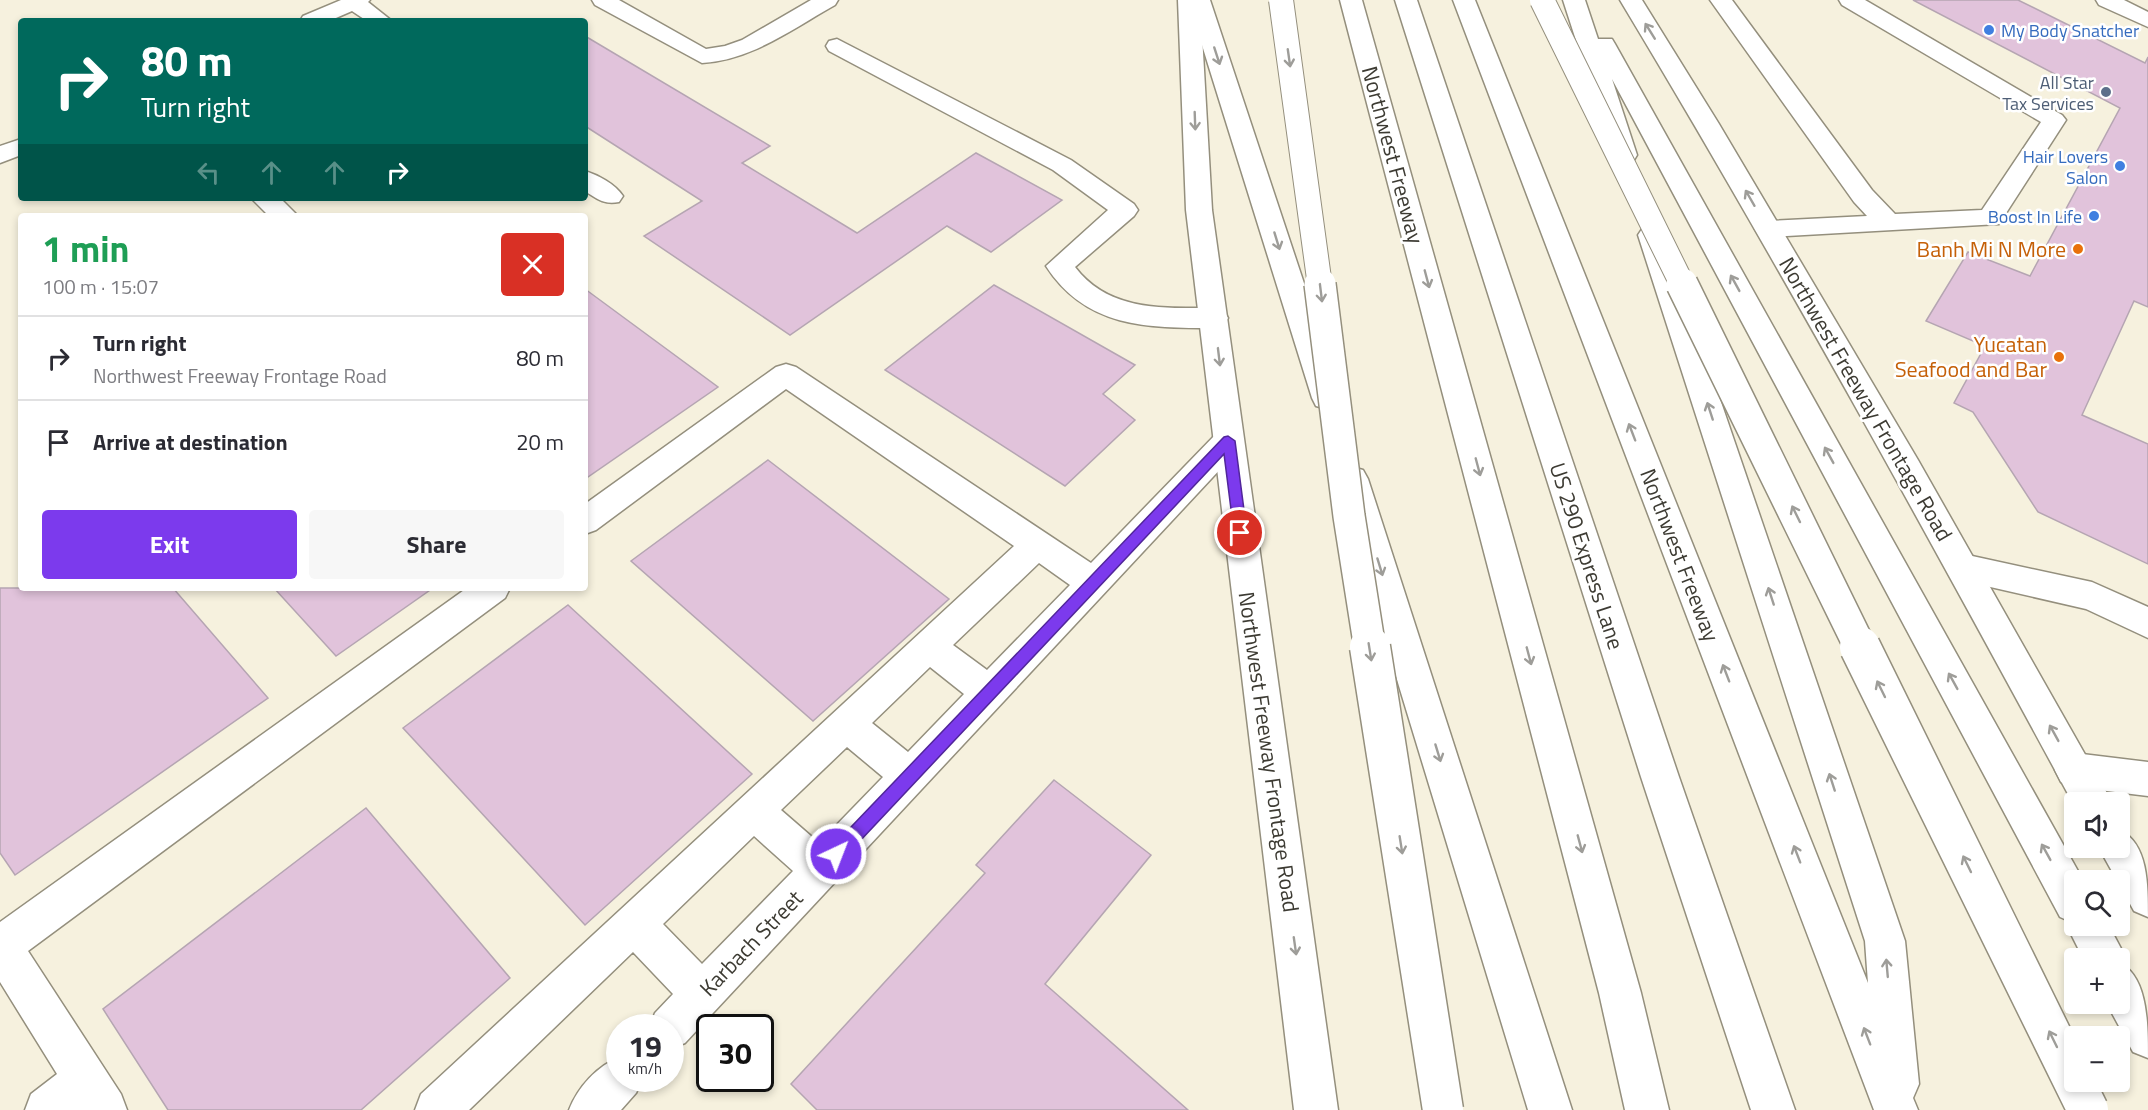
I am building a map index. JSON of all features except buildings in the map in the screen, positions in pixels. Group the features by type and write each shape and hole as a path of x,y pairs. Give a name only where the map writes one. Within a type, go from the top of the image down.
{"main road":[{"path":"603,0 702,56 717,57 736,50 827,0"},
{"name":"Northwest Freeway Frontage Road","path":"1189,0 1199,210 1316,1110"},
{"path":"1199,0 1550,1110"},
{"path":"1281,0 1303,146 1349,516 1443,1110"},
{"name":"Northwest Freeway","path":"1351,0 1620,993 1647,1110"},
{"name":"US 290 Express Lane","path":"1406,0 1656,766 1773,1110"},
{"name":"Northwest Freeway","path":"1464,0 1898,1110"},
{"path":"1542,0 2088,1110"},
{"path":"1574,0 1885,941 1898,1110"},
{"path":"1580,0 2064,885"},
{"name":"Northwest Freeway Frontage Road","path":"1631,0 1768,229 1964,568 2087,792"},
{"path":"1721,0 1842,168 1889,224"},
{"path":"1768,229 1990,218 2054,120 1850,0"},
{"path":"2107,0 2148,20"},
{"path":"317,18 357,1 377,18"},
{"path":"837,46 1062,165 1125,210 1060,266 1069,282 1085,297 1108,308 1135,314 1214,318"},
{"path":"0,155 18,147"},
{"path":"588,182 610,195"},
{"path":"268,201 282,213"},
{"path":"588,519 786,374 1094,583"},
{"name":"Karbach Street","path":"683,1014 1228,441"},
{"path":"451,1105 634,924 1037,544"},
{"path":"1964,568 2092,596 2148,623"},
{"path":"47,1110 95,1095 0,947 489,591"},
{"path":"929,646 990,693"},
{"path":"846,724 910,776"},
{"path":"2074,770 2148,779"},
{"path":"754,811 821,870"},
{"path":"2125,858 2148,897"},
{"path":"634,924 702,994"},
{"path":"2130,1004 2148,1038"},
{"path":"591,1110 608,1092"}],"place":[{"name":"My Body Snatcher","path":"1989,30"},
{"name":"All Star Tax Services","path":"2106,92"},
{"name":"Hair Lovers Salon","path":"2120,166"},
{"name":"Boost In Life","path":"2094,216"},
{"name":"Banh Mi N More","path":"2078,249"},
{"name":"Yucatan Seafood and Bar","path":"2059,357"}],"route":[{"path":"836,854 1228,441 1240,533"}]}
